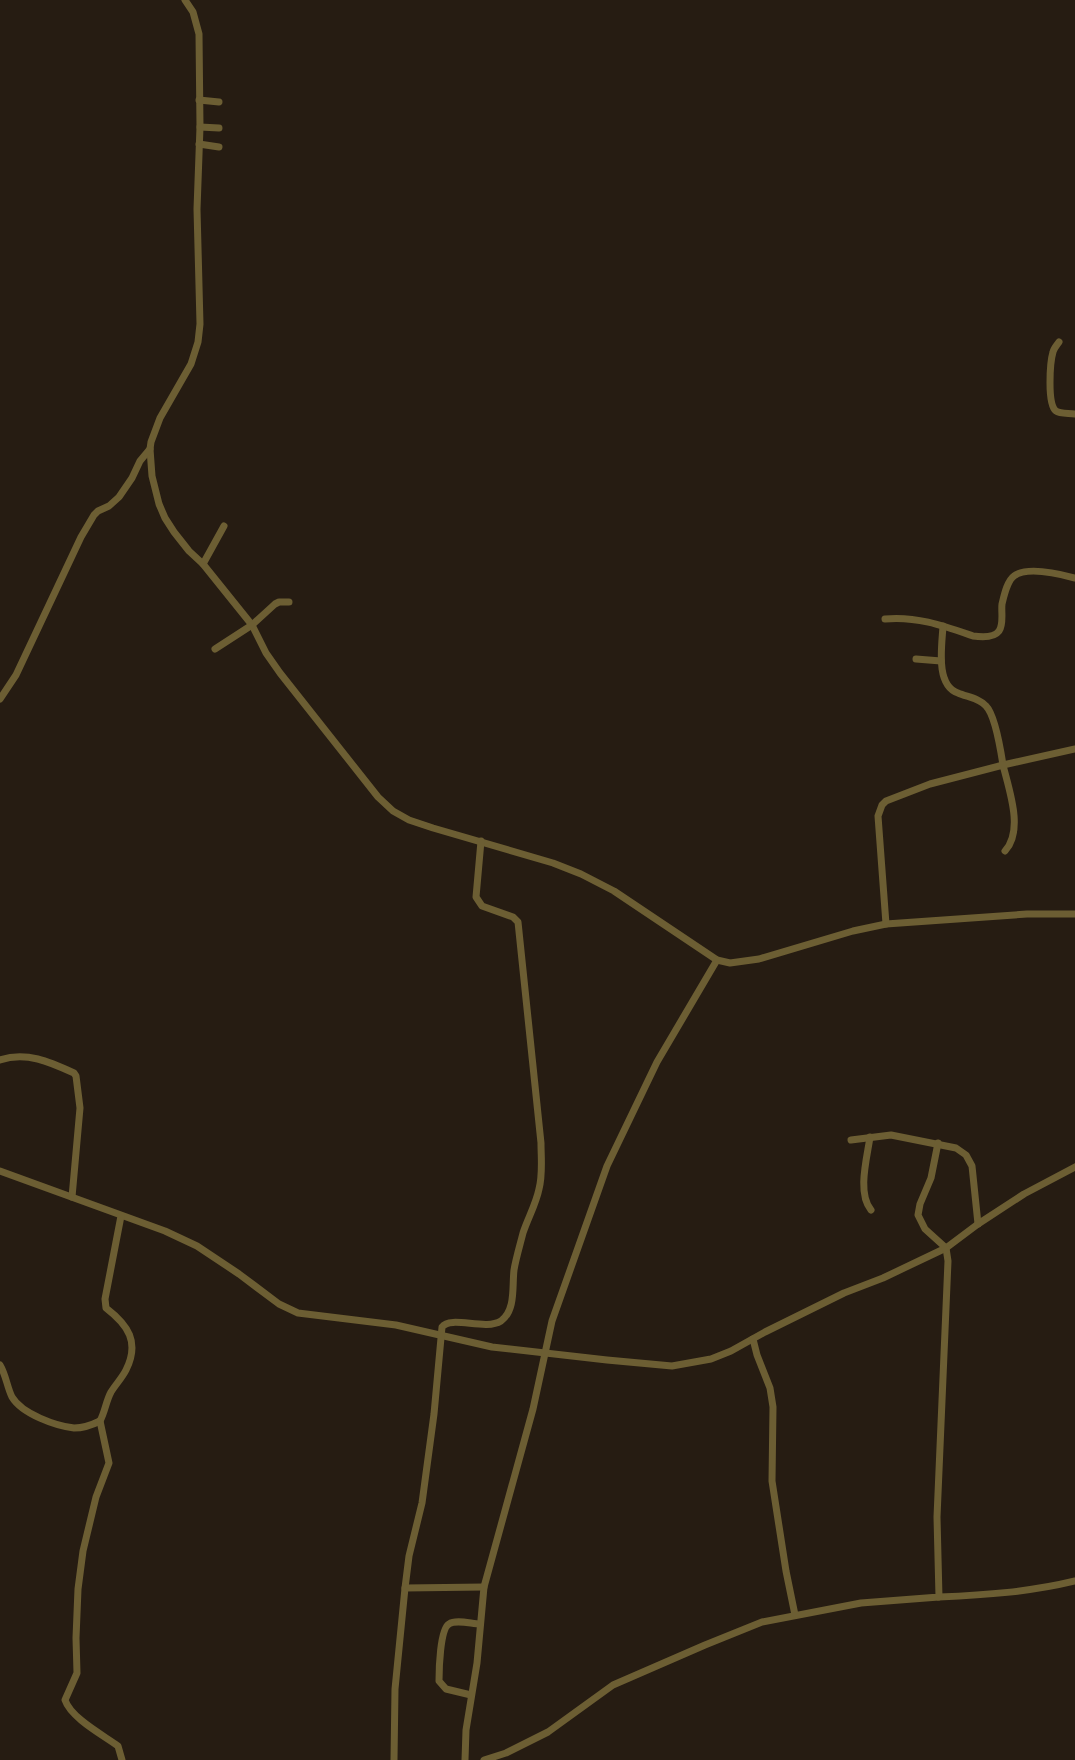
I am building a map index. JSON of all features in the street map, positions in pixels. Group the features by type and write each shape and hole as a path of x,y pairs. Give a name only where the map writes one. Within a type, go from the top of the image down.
{"street":[{"path":"0,699 16,675 81,537 94,515 119,497 150,449 160,418 191,364 198,342 200,324 197,209 200,100 198,34 193,12 185,0"},
{"path":"200,100 219,102"},
{"path":"200,127 219,128"},
{"path":"199,144 219,147"},
{"path":"1059,342 1053,352 1050,382 1051,400 1057,412 1075,414"},
{"path":"150,449 152,476 159,504 165,518 189,551 203,564 252,625 266,653 280,673 378,797 393,810 409,820 553,863 581,874 614,891 717,960 730,963 758,959 854,931 886,924 1027,914 1075,914"},
{"path":"203,564 224,526"},
{"path":"885,619 914,619 980,637 995,634 1000,627 1004,598 1013,576 1020,573 1047,572 1075,578"},
{"path":"215,650 252,625 275,604 284,601 289,602"},
{"path":"943,626 941,661 949,689 955,693 980,701 988,707 996,731 1010,793 1015,830 1011,844 1005,850"},
{"path":"916,659 941,661"},
{"path":"886,924 878,816 886,801 930,784 1004,765 1075,750"},
{"path":"394,1760 395,1697 405,1588 409,1556 422,1503 434,1414 442,1327 448,1323 490,1324 503,1319 508,1312 512,1300 514,1269 523,1232 539,1190 542,1169 518,922 513,917 482,906 476,897 481,841"},
{"path":"466,1760 466,1730 477,1663 484,1586 531,1418 552,1321 607,1166 657,1062 717,960"},
{"path":"0,1060 16,1056 27,1056 45,1060 74,1073 76,1076 80,1108 72,1197"},
{"path":"851,1140 891,1135 956,1148 966,1155 970,1161 978,1224"},
{"path":"870,1137 863,1193 866,1203 871,1210"},
{"path":"938,1143 931,1178 920,1204 918,1215 925,1229 946,1248 948,1261 937,1517 939,1598"},
{"path":"0,1171 165,1231 196,1246 239,1274 278,1304 298,1313 396,1325 492,1347 672,1366 711,1359 731,1352 844,1293 884,1278 946,1248 978,1224 1024,1194 1075,1167"},
{"path":"121,1216 105,1299 106,1308 123,1322 130,1335 133,1344 132,1355 127,1369 112,1390 100,1421 109,1463 96,1496 82,1551 78,1589 77,1673 65,1700 67,1706 75,1714 118,1746 122,1754 122,1760"},
{"path":"753,1339 757,1356 770,1388 773,1407 772,1481 795,1615"},
{"path":"0,1365 12,1397 21,1407 33,1415 57,1424 75,1428 90,1426 100,1421"},
{"path":"484,1760 548,1732 613,1685 705,1644 762,1622 861,1603 997,1594 1046,1588 1075,1581"},
{"path":"405,1588 484,1586"},
{"path":"471,1695 446,1689 439,1681 442,1646 446,1626 451,1622 480,1624"}]}
